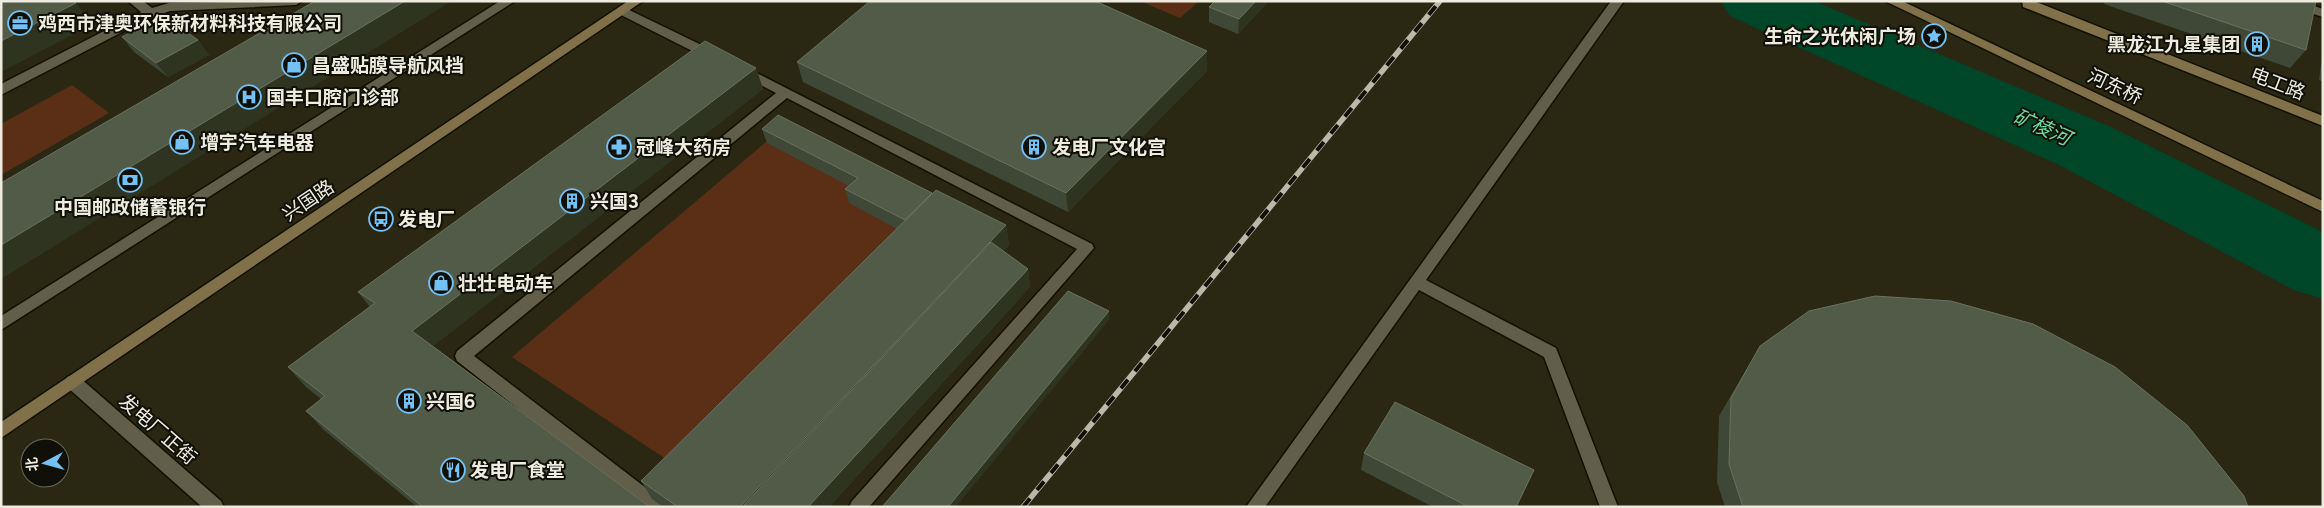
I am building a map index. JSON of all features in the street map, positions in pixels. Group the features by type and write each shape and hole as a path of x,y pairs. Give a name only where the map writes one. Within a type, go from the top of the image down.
{"main road":[{"name":"兴国路","path":"1,431 637,1"},
{"name":"河东桥","path":"1891,1 2323,206"},
{"name":"电工路","path":"2025,2 2323,121"}],"lane":[{"path":"134,1 150,13"},
{"path":"1,90 150,13 169,7 296,1"},
{"path":"1,324 509,1"},
{"path":"2286,1 2323,13"},
{"path":"1255,507 1617,3"},
{"path":"623,11 786,92 1087,248 858,507"},
{"path":"657,507 463,356 786,92"},
{"path":"1417,282 1550,353 1609,507"},
{"name":"发电厂正街","path":"73,382 215,507"}],"shaded area":[{"path":"1140,1 1199,1 1180,18"},
{"path":"72,85 109,113 1,175 1,124"},
{"path":"772,137 918,213 666,459 512,357"}],"building":[{"path":"1,1 74,1 76,3 1,41"},
{"path":"315,1 405,1 1,245 1,183"},
{"name":"发电厂文化宫","path":"870,1 1095,1 1207,51 1066,193 797,62"},
{"path":"1215,1 1256,1 1239,19 1209,7"},
{"path":"2162,1 2316,1 2306,50"},
{"path":"163,15 198,40 156,63 122,37"},
{"path":"705,41 756,68 412,331 650,507 423,507 306,411 325,396 288,367 375,303 358,292"},
{"path":"778,115 932,193 905,220 845,189 858,178 762,129"},
{"path":"936,190 1006,225 740,507 678,507 641,481"},
{"path":"991,242 1028,269 808,507 742,507"},
{"path":"1068,291 1109,311 948,507 882,507"},
{"path":"1875,296 1951,301 2033,324 2115,367 2187,425 2244,496 2248,507 1743,507 1729,464 1731,398 1760,346 1809,311"},
{"path":"1395,402 1534,470 1516,507 1469,507 1364,453"}],"waterway":[{"name":"矿棱河","path":"1754,1 2085,146 2323,268"}],"railway":[{"path":"1023,507 1440,1"}],"place":[{"name":"鸡西市津奥环保新材料科技有限公司","path":"20,23"},
{"name":"生命之光休闲广场","path":"1934,36"},
{"name":"黑龙江九星集团","path":"2257,44"},
{"name":"昌盛贴膜导航风挡","path":"294,65"},
{"name":"国丰口腔门诊部","path":"249,97"},
{"name":"增宇汽车电器","path":"182,142"},
{"name":"冠峰大药房","path":"619,147"},
{"name":"发电厂文化宫","path":"1034,147"},
{"name":"中国邮政储蓄银行","path":"130,180"},
{"name":"兴国3","path":"572,201"},
{"name":"发电厂","path":"381,219"},
{"name":"壮壮电动车","path":"441,283"},
{"name":"兴国6","path":"409,401"},
{"name":"发电厂食堂","path":"453,470"}]}
